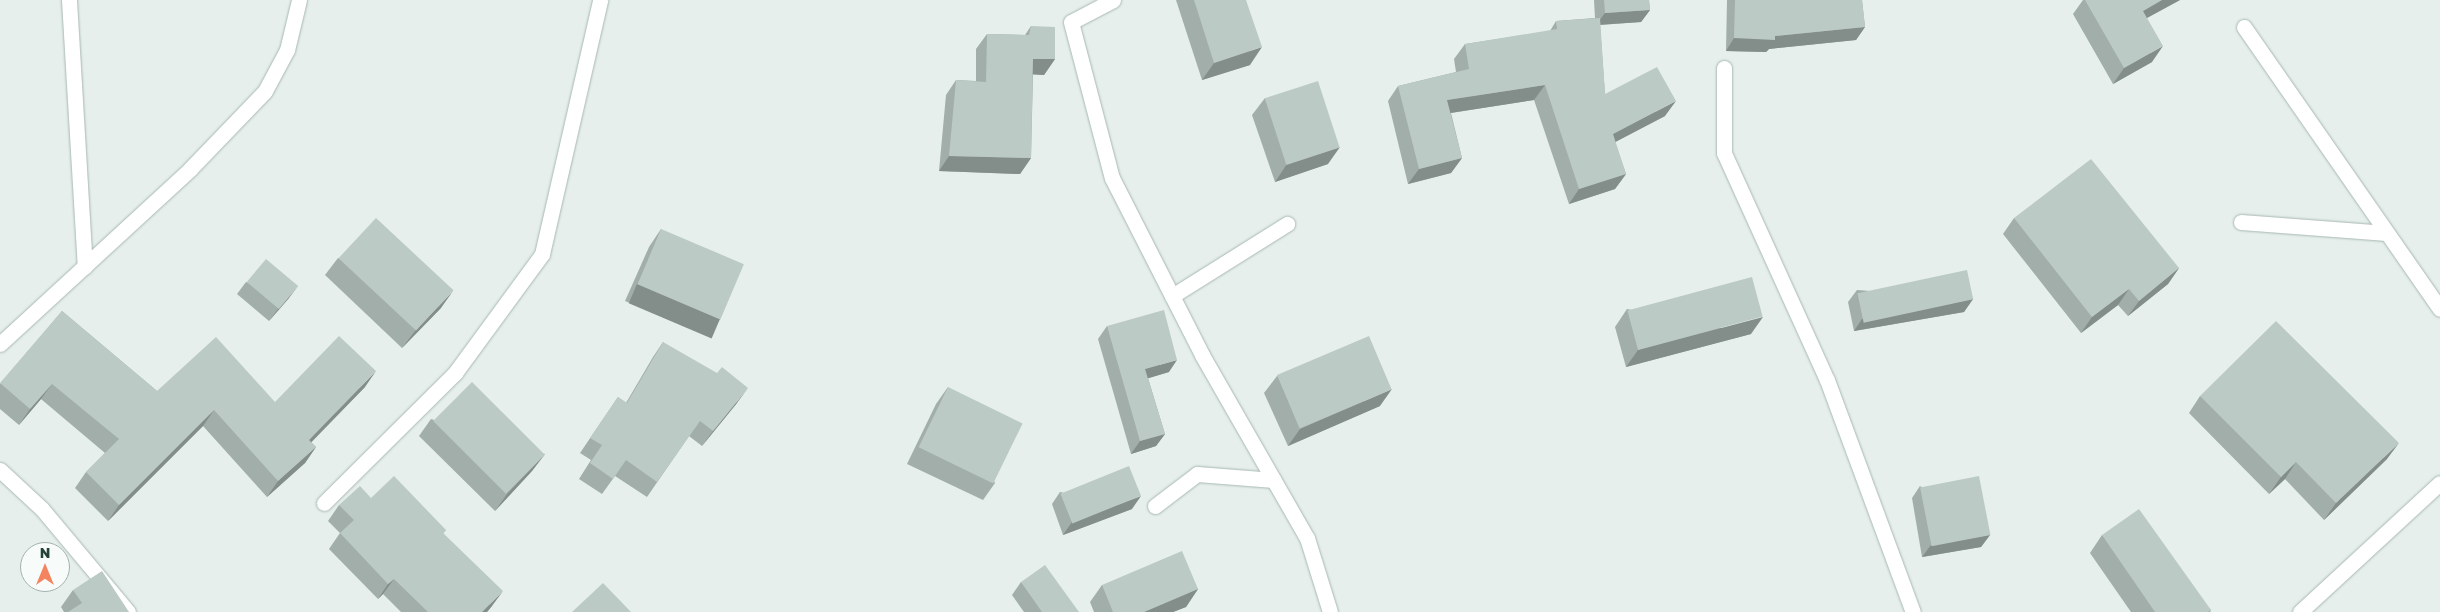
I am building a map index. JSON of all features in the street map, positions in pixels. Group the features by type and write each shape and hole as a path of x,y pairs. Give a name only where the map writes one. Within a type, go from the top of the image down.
{"street":[{"path":"69,0 85,267"},
{"path":"0,344 190,169 265,91 287,50 299,0"},
{"path":"324,503 456,373 542,254 600,0"},
{"path":"1113,0 1071,22 1112,178 1172,296 1307,538 1330,612"},
{"path":"2244,27 2440,309"},
{"path":"1724,68 1724,153 1827,380 1913,612"},
{"path":"2241,222 2387,233"},
{"path":"1172,296 1287,224"},
{"path":"0,470 42,509 128,612"},
{"path":"1155,506 1197,474 1274,480"},
{"path":"2300,612 2440,483"}],"building":[{"path":"1194,0 1246,0 1262,47 1214,63"},
{"path":"1604,0 1649,0 1650,10 1605,13"},
{"path":"1735,0 1862,0 1865,27 1775,36 1775,40 1734,38"},
{"path":"2085,0 2162,0 2143,11 2163,46 2124,68"},
{"path":"1600,18 1605,94 1657,67 1676,101 1613,134 1626,174 1579,189 1545,85 1447,100 1462,158 1419,169 1398,86 1469,69 1465,44 1557,29 1556,21"},
{"path":"1031,26 1055,27 1055,59 1033,59 1031,158 949,156 956,80 986,82 987,34 1029,35"},
{"path":"1318,81 1340,148 1286,165 1265,98"},
{"path":"2091,159 2179,268 2139,301 2129,289 2092,317 2014,218"},
{"path":"376,218 454,290 416,331 338,258"},
{"path":"661,229 744,264 720,319 638,284"},
{"path":"266,259 298,286 279,309 247,282"},
{"path":"1967,270 1973,299 1864,323 1857,293"},
{"path":"1752,277 1763,317 1638,350 1627,310"},
{"path":"1164,310 1177,360 1145,369 1165,434 1140,441 1107,326"},
{"path":"62,311 157,391 216,337 275,402 339,336 376,371 309,440 316,447 278,481 214,410 119,505 86,472 119,439 52,384 30,409 0,383"},
{"path":"2276,321 2399,443 2336,503 2296,462 2281,477 2200,396"},
{"path":"1369,336 1392,389 1300,428 1277,375"},
{"path":"663,342 717,373 722,367 748,388 713,431 700,421 657,482 626,460 613,479 590,463 602,445 590,438 618,397 627,403"},
{"path":"472,382 545,455 506,494 433,421"},
{"path":"948,387 1023,423 993,484 919,447"},
{"path":"1129,466 1141,496 1072,523 1060,494"},
{"path":"394,476 446,530 443,533 503,591 482,612 428,612 394,579 388,584 340,533 354,520 339,505 360,486 371,498"},
{"path":"1979,476 1990,535 1932,546 1920,487"},
{"path":"2139,509 2211,610 2208,612 2155,612 2102,535"},
{"path":"1182,551 1198,589 1144,612 1113,612 1102,585"},
{"path":"1045,565 1079,612 1042,612 1021,582"},
{"path":"102,571 129,612 68,612 82,603 73,590"},
{"path":"603,583 631,612 572,612"}]}
